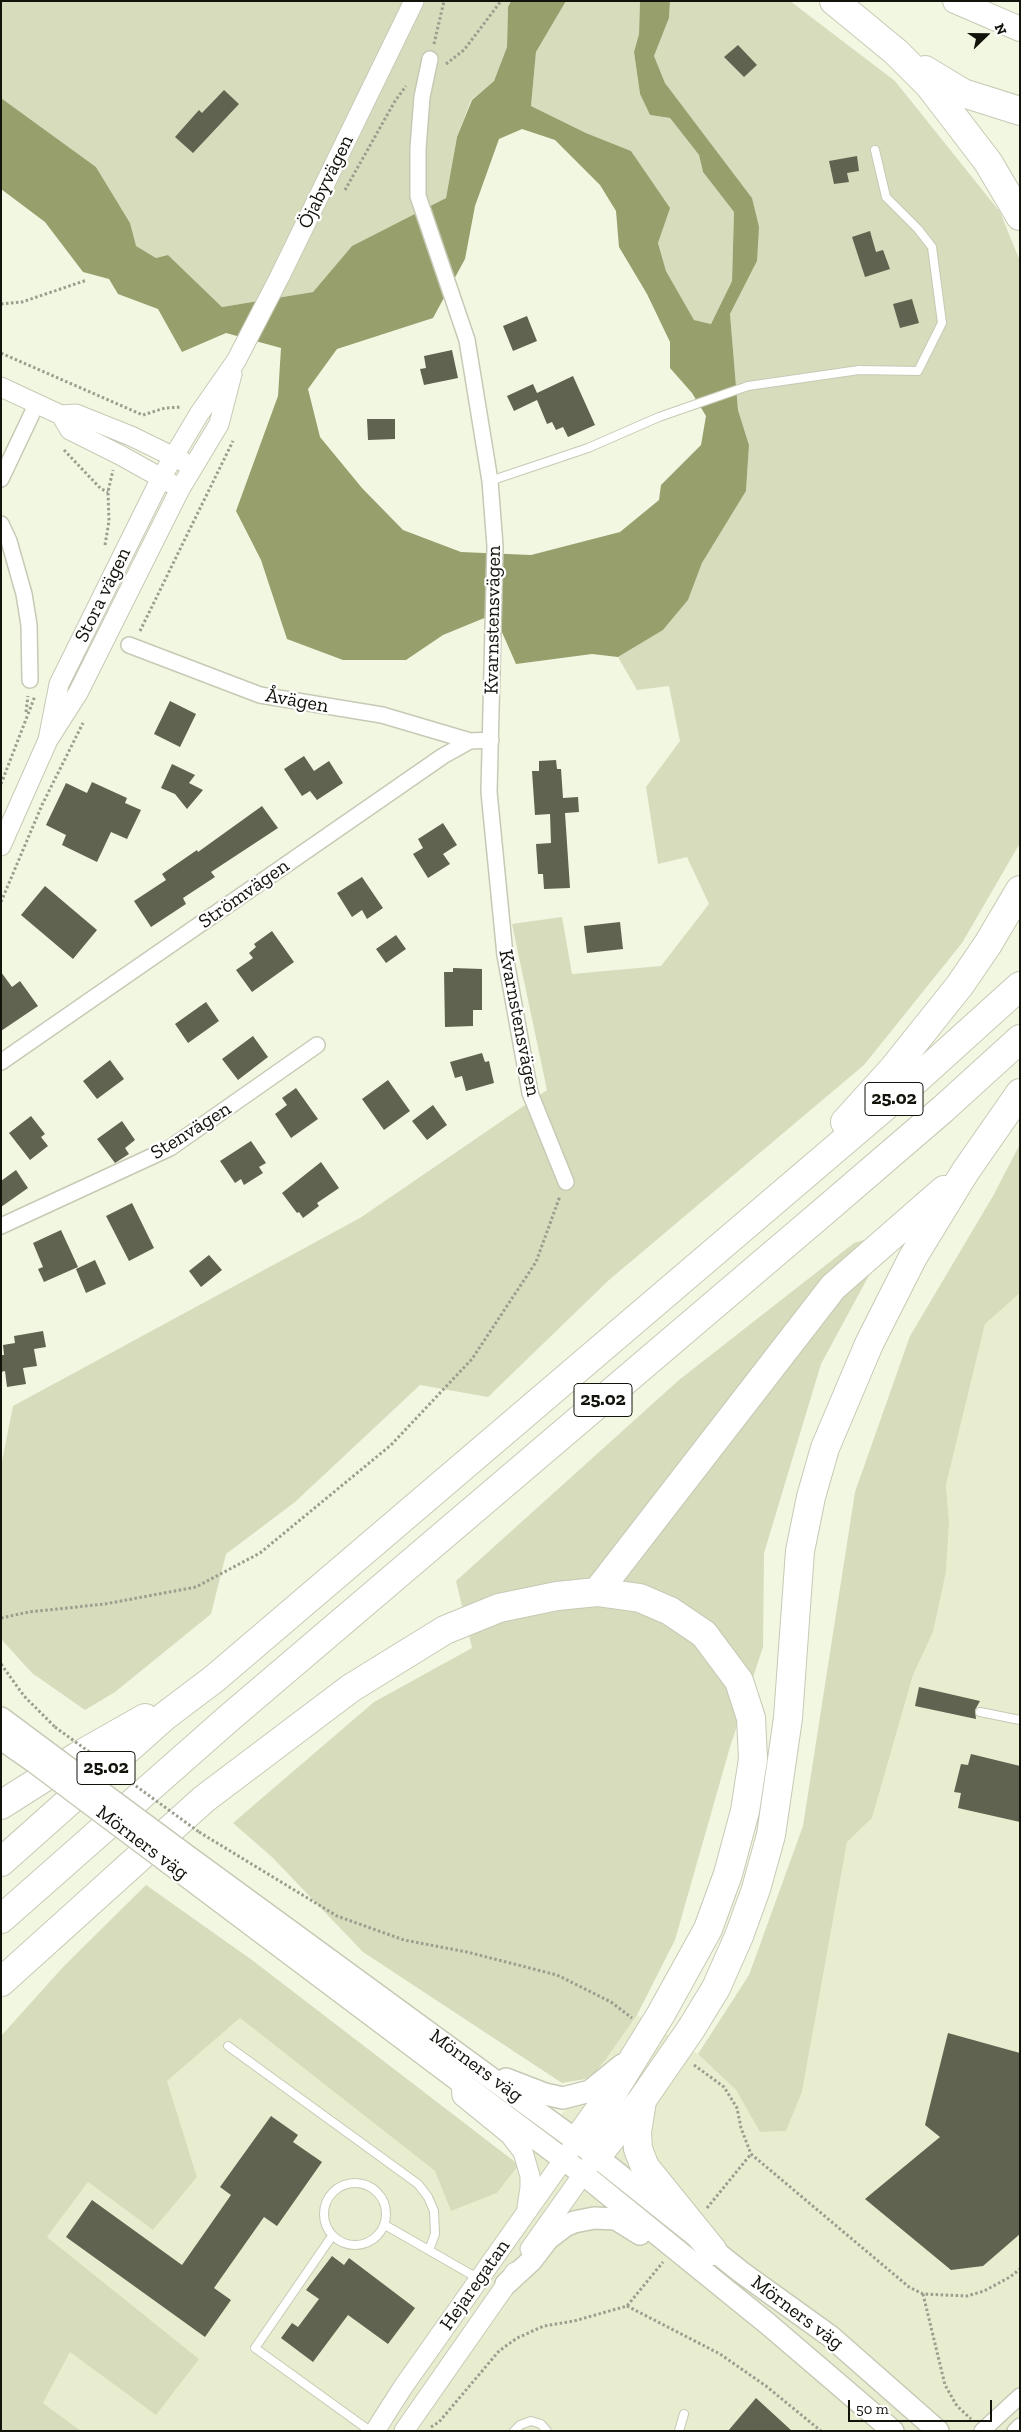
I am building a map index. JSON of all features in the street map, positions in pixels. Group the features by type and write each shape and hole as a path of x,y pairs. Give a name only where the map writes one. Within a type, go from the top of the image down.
{"highway":[{"path":"834,1 896,52 929,86 959,122 988,162 1020,216"},
{"path":"896,52 963,93 1020,111"},
{"path":"766,1209 845,1123 929,1026 988,944 1020,890"},
{"name":"25.02","path":"1,1862 166,1716 214,1679 766,1209 917,1079 1020,986"},
{"name":"25.02","path":"1,1919 229,1718 822,1213 1020,1040"},
{"path":"580,2158 642,2100 691,2029 716,1988 739,1936 756,1889 771,1835 781,1780 788,1718 800,1550 824,1448 865,1352 904,1274 965,1172 1020,1093"},
{"path":"597,1592 833,1287 965,1172"},
{"path":"1,1982 204,1799 351,1688 445,1630 500,1608 557,1596 597,1592 640,1598 670,1610 704,1634 739,1681 751,1718 753,1759 745,1811 728,1874 708,1929 686,1972 639,2034 616,2087 580,2158"},
{"path":"1,1805 78,1756 214,1679"},
{"path":"642,2100 637,2132 638,2149 645,2167 703,2256"}],"main road":[{"path":"955,1 1020,29"},
{"name":"Mörners väg","path":"1,1718 38,1756 174,1857 461,2082 580,2158"},
{"name":"Mörners väg","path":"1,1739 38,1756"},
{"name":"Mörners väg","path":"174,1857 476,2066 580,2158 703,2256 830,2336 938,2431"},
{"path":"476,2066 544,2094 563,2098 576,2096 602,2084 639,2034"},
{"path":"506,2284 531,2261 556,2232 574,2222 588,2219 616,2219 639,2233 679,2264 703,2256"},
{"name":"Mörners väg","path":"703,2256 768,2324 893,2431"}],"street":[{"name":"Öjabyvägen","path":"174,456 198,414 236,361 280,276 414,1"},
{"name":"Kvarnstensvägen","path":"430,59 418,148 418,196 467,340 490,481 495,546 490,792 505,955 530,1093 566,1182"},
{"name":"Öjabyvägen","path":"193,467 219,424 236,361"},
{"path":"1,387 61,415 76,414 131,436 193,467"},
{"path":"1,479 37,403"},
{"path":"61,415 70,430 120,455 180,489"},
{"name":"Stora vägen","path":"48,740 59,684 161,478 174,456"},
{"name":"Stora vägen","path":"1,846 48,740 78,693 180,489 193,467"},
{"path":"1,524 9,540 24,594 33,687"},
{"name":"Åvägen","path":"129,645 260,696 382,715 470,741"},
{"name":"Strömvägen","path":"1,1062 443,756 470,741 491,740"},
{"name":"Stenvägen","path":"1,1226 170,1148 317,1045"},
{"path":"461,2082 462,2096 510,2135 523,2152 527,2163 530,2188 525,2213"},
{"name":"Hejaregatan","path":"375,2431 525,2213 580,2158"},
{"name":"Hejaregatan","path":"404,2431 506,2284 580,2158"},
{"path":"982,2430 1020,2396"},
{"path":"1015,2431 1020,2426"}],"lane":[{"path":"490,481 588,448 659,417 748,386 859,370 918,371 942,323 932,247 918,229 886,197 876,150"},
{"path":"980,1712 1020,1720"},
{"path":"228,2046 418,2184 428,2197 434,2211 436,2224 429,2250"},
{"path":"349,2183 364,2184 382,2197 386,2211 385,2225 376,2238 362,2245 346,2244 332,2236 325,2223 326,2201 336,2190 349,2183"},
{"path":"385,2225 479,2279"},
{"path":"332,2236 255,2348 370,2431"},
{"path":"679,2431 684,2414"},
{"path":"514,2431 520,2425 531,2422 541,2424 547,2431"}],"path":[{"path":"343,194 395,101 430,59 444,1"},
{"path":"426,79 464,50 502,1"},
{"path":"1,304 22,302 87,280"},
{"path":"1,353 143,415 180,406 198,414"},
{"path":"131,436 143,415"},
{"path":"129,645 142,628 237,433"},
{"path":"58,442 101,490 108,492"},
{"path":"104,548 109,521 108,492 111,476 120,455"},
{"path":"26,718 33,687"},
{"path":"1,784 26,718 33,687"},
{"path":"1,902 42,805 84,720"},
{"path":"1,1618 29,1612 106,1604 196,1587 260,1553 391,1445 472,1359 536,1262 566,1182"},
{"path":"1,1664 24,1696 55,1727 198,1832 337,1916 404,1940 467,1952 557,1975 611,2002 639,2034"},
{"path":"689,2062 724,2087 737,2108 741,2128 750,2154 909,2286 923,2294 967,2296 984,2291 1010,2277 1020,2269"},
{"path":"705,2211 750,2154"},
{"path":"426,2431 444,2416 499,2351 517,2338 544,2326 574,2321 627,2306 664,2261"},
{"path":"923,2294 945,2385 957,2406 982,2430"},
{"path":"627,2306 720,2354 766,2386 821,2431"}],"shaded area":[{"path":"1,1 511,1 508,7 507,47 494,81 471,100 457,137 446,198 352,246 313,292 222,307 168,255 156,258 135,246 130,223 96,167 1,98"},
{"path":"511,1 566,1 536,52 531,106 586,133 631,151 670,208 658,243 666,271 694,320 711,324 732,281 734,212 703,172 699,155 670,118 650,115 640,94 634,52 639,34 640,1 670,1 669,18 654,56 665,83 752,198 759,227 757,261 730,314 738,410 749,445 746,491 702,563 688,600 663,630 618,657 592,654 516,664 494,614 443,635 406,660 343,660 287,639 261,560 236,511 278,396 281,348 226,333 182,352 158,309 118,294 109,279 83,272 45,222 1,189 1,98 96,167 130,223 136,246 156,258 168,255 222,307 313,292 352,246 446,198 457,137 472,100 494,81 507,47 508,7","holes":["522,129 555,140 600,185 616,211 619,247 647,294 670,342 670,368 692,393 706,416 701,445 661,485 659,500 620,532 531,555 461,552 403,530 362,488 320,437 308,389 337,349 433,318 465,259 475,206 499,139"]},
{"path":"566,1 640,1 639,34 634,52 640,94 650,115 670,118 699,155 703,172 734,212 732,281 711,324 694,320 666,271 658,243 669,208 631,151 586,133 531,106 536,52"},
{"path":"670,1 790,1 895,81 1000,212 1020,261 1020,843 962,943 864,1065 609,1280 488,1397 420,1385 295,1502 226,1554 211,1614 115,1692 85,1710 32,1673 1,1639 1,1466 13,1406 360,1218 547,1090 512,924 562,917 572,974 661,966 709,904 687,857 658,864 646,787 680,741 669,686 637,690 618,657 663,630 688,600 702,563 746,491 749,445 738,410 730,314 757,261 752,198 665,83 654,56 669,18"},
{"path":"1020,1144 1020,1293 985,1324 946,1485 949,1523 946,1572 933,1632 913,1675 872,1818 847,1842 802,2092 786,2131 760,2132 736,2090 698,2054 749,1975 803,1826 855,1492 910,1336 993,1196"},
{"path":"893,1231 821,1364 764,1553 763,1647 730,1747 675,1940 637,2015 591,2078 562,2083 363,1952 272,1857 233,1823 374,1702 472,1648 456,1581 679,1380 854,1243"},
{"path":"1020,1293 1020,2431 81,2431 43,2403 70,2352 199,2359 47,2237 88,2182 153,2230 197,2177 167,2081 240,2018 435,2171 451,2211 497,2193 600,2067 637,2015 698,2054 736,2090 760,2132 786,2131 802,2092 847,1842 872,1818 913,1675 933,1632 946,1572 949,1524 946,1485 985,1324"},
{"path":"146,1885 252,1960 519,2165 497,2193 451,2211 435,2171 240,2018 167,2081 197,2177 153,2230 88,2182 47,2237 199,2359 156,2415 70,2352 43,2403 81,2431 1,2431 1,2036 64,1966"}],"building":[{"path":"738,45 757,65 744,77 724,57"},
{"path":"224,90 239,104 193,153 175,137 199,110 202,113"},
{"path":"857,156 859,171 847,173 849,182 834,184 829,161"},
{"path":"870,231 876,252 883,250 890,269 865,277 852,237"},
{"path":"912,299 919,323 900,328 893,304"},
{"path":"527,316 537,341 513,351 503,326"},
{"path":"452,350 458,378 424,385 420,369 426,368 424,356"},
{"path":"573,376 595,425 568,437 563,427 556,430 552,422 547,424 537,400 514,411 507,396 533,384 537,393"},
{"path":"367,419 395,419 395,439 368,440"},
{"path":"170,701 196,714 180,747 154,734"},
{"path":"304,756 314,771 329,761 343,783 317,800 310,791 302,796 284,769"},
{"path":"556,760 557,769 561,769 563,798 578,797 579,812 565,813 570,888 544,889 543,874 538,874 536,844 551,843 550,814 535,815 532,771 539,771 539,761"},
{"path":"172,764 195,775 189,783 203,790 187,809 175,794 161,788"},
{"path":"92,782 127,798 125,803 141,810 127,839 111,832 97,862 62,845 66,835 46,825 66,783 87,793"},
{"path":"262,806 278,828 211,872 215,877 183,898 186,904 151,927 134,901 166,880 162,874 197,850 198,852"},
{"path":"443,823 457,845 443,854 450,864 428,878 413,854 423,848 418,839"},
{"path":"362,877 383,908 367,919 362,910 352,917 337,893"},
{"path":"45,886 97,930 73,959 21,915"},
{"path":"620,922 623,949 587,953 584,926"},
{"path":"272,931 294,962 252,992 236,970 253,958 249,953 256,947 254,944"},
{"path":"396,935 406,949 386,963 376,949"},
{"path":"453,968 482,969 482,1010 473,1010 473,1026 445,1027 444,972 453,972"},
{"path":"1,972 12,987 20,981 38,1006 1,1031"},
{"path":"206,1002 219,1021 188,1043 175,1024"},
{"path":"253,1036 268,1057 238,1080 222,1059"},
{"path":"482,1053 485,1062 489,1061 494,1083 466,1091 462,1076 455,1078 450,1062"},
{"path":"110,1060 124,1079 97,1099 83,1081"},
{"path":"388,1080 410,1111 384,1130 362,1099"},
{"path":"296,1088 318,1119 291,1138 275,1114 287,1105 282,1098"},
{"path":"433,1105 447,1125 427,1140 412,1121"},
{"path":"31,1116 45,1134 41,1137 48,1146 30,1160 9,1133"},
{"path":"122,1121 135,1140 125,1148 129,1154 115,1163 97,1139"},
{"path":"251,1141 266,1163 259,1167 263,1173 244,1185 241,1179 235,1183 220,1161"},
{"path":"321,1162 339,1188 317,1203 319,1206 303,1218 282,1193"},
{"path":"16,1170 28,1188 1,1207 1,1181"},
{"path":"132,1203 154,1248 129,1261 106,1216"},
{"path":"61,1230 78,1267 44,1282 38,1269 43,1267 33,1243"},
{"path":"209,1255 222,1270 201,1287 189,1271"},
{"path":"95,1260 106,1284 86,1293 76,1269"},
{"path":"43,1331 46,1347 34,1349 37,1366 23,1368 26,1384 7,1387 5,1371 1,1372 1,1355 4,1355 3,1345 15,1343 14,1336"},
{"path":"919,1687 980,1701 975,1710 976,1719 915,1706"},
{"path":"971,1754 1020,1766 1020,1822 958,1808 961,1793 954,1792 961,1764 968,1765"},
{"path":"948,2033 1020,2053 1020,2234 983,2266 951,2270 865,2199 940,2137 925,2125"},
{"path":"271,2116 298,2135 293,2142 322,2162 277,2226 264,2217 214,2288 231,2300 205,2337 66,2237 92,2200 182,2265 231,2195 220,2187"},
{"path":"332,2256 344,2265 349,2258 415,2308 388,2344 348,2315 313,2362 281,2338 292,2323 298,2327 319,2299 306,2290"},
{"path":"756,2398 792,2431 728,2431"}]}
